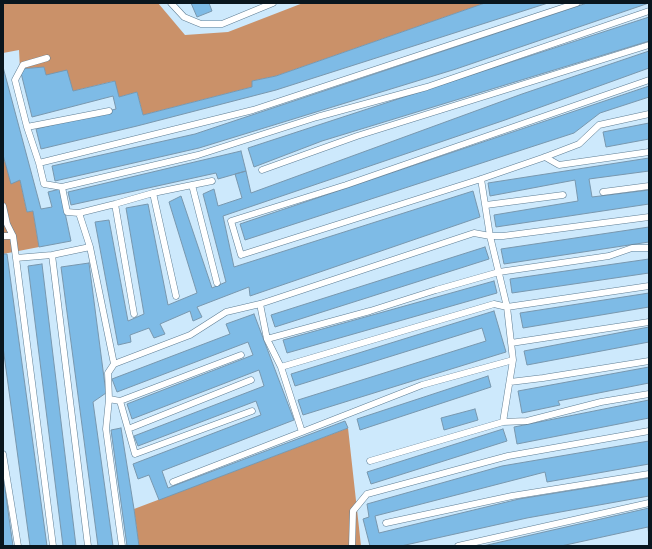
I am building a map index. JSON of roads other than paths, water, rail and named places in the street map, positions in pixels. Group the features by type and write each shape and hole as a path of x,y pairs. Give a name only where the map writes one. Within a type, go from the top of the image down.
{"lane":[{"path":"171,3 184,17 201,24 222,24 273,3"},
{"path":"39,163 253,110 577,3"},
{"path":"47,58 24,65 15,80 26,127 39,163 44,184 62,187 198,154 317,117 427,87 649,11"},
{"path":"262,170 357,136 649,45"},
{"path":"649,80 346,185 231,221 241,255 481,179 545,157 579,144 599,125 649,114"},
{"path":"26,127 109,111"},
{"path":"545,157 559,165 649,152"},
{"path":"481,179 490,236 507,307 513,360 503,422"},
{"path":"62,187 66,212 79,213 153,193 212,181"},
{"path":"192,185 217,283"},
{"path":"602,192 649,186"},
{"path":"153,193 176,296"},
{"path":"486,206 563,195"},
{"path":"115,204 134,314"},
{"path":"3,206 7,224 13,236 53,546"},
{"path":"79,213 90,247 114,364"},
{"path":"122,546 106,429 109,399 108,373 114,364 190,335 226,312 260,304 474,233 490,236 503,236 649,217"},
{"path":"3,236 13,236"},
{"path":"16,258 52,255 90,247"},
{"path":"268,339 370,311 499,272 609,256 632,248 649,248"},
{"path":"52,255 88,546"},
{"path":"281,367 494,304 507,307 649,286"},
{"path":"260,304 268,339 281,367 302,432"},
{"path":"511,343 649,322"},
{"path":"109,399 120,401 241,355"},
{"path":"173,482 422,385 513,360"},
{"path":"510,382 649,361"},
{"path":"128,429 251,380"},
{"path":"370,462 503,422 527,421 601,402 649,394"},
{"path":"120,401 135,454 252,411"},
{"path":"352,546 353,511 367,494 508,456 649,431"},
{"path":"3,454 18,546"},
{"path":"386,523 512,496 649,474"},
{"path":"458,546 649,503"}]}
